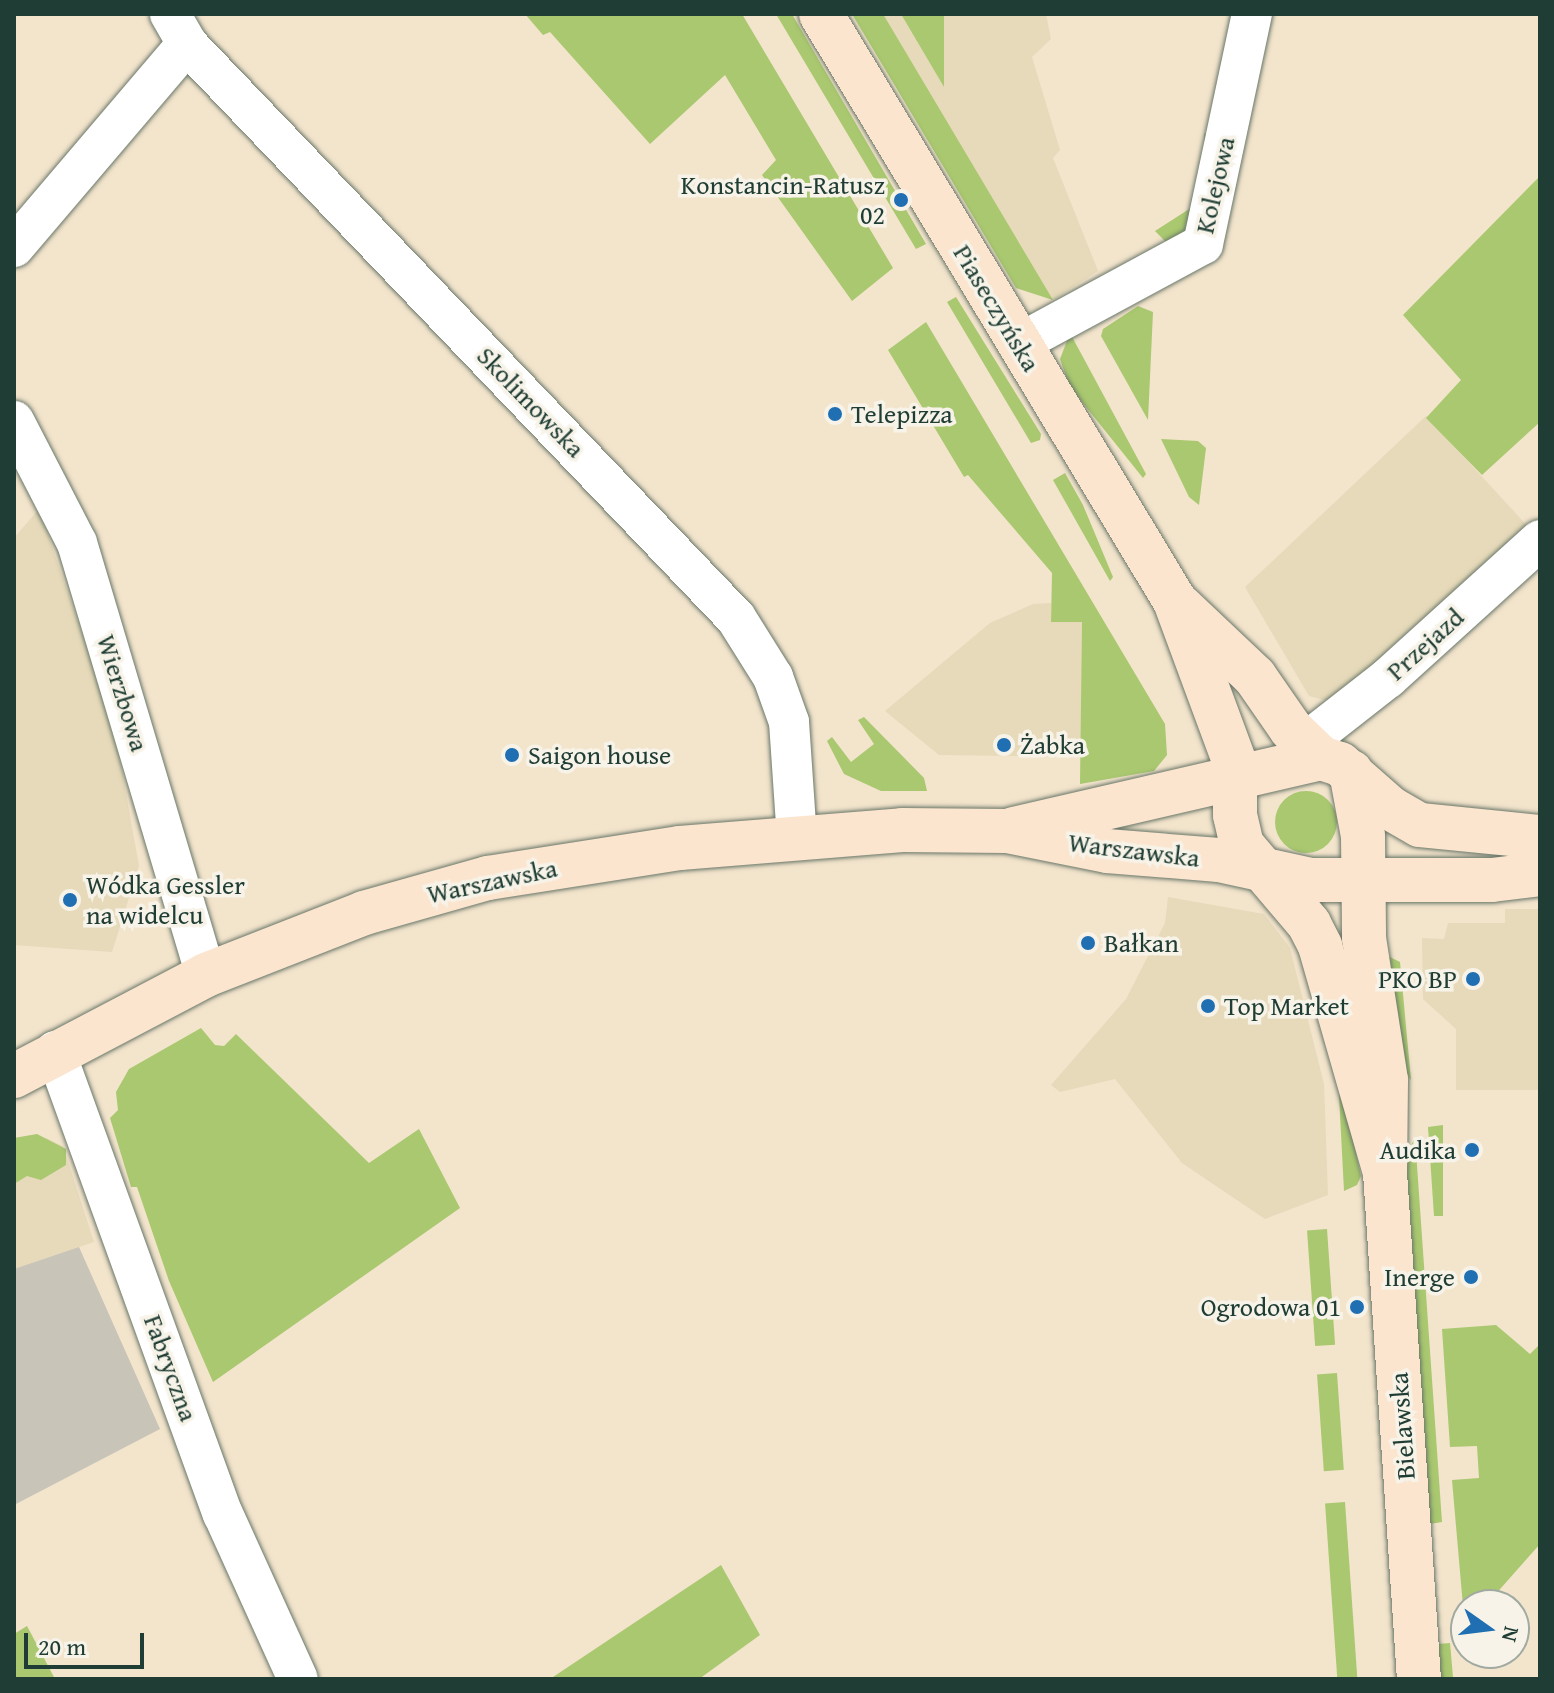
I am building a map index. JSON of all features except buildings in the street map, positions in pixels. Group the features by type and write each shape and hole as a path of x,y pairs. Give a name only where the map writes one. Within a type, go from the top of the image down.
{"main road":[{"name":"Piaseczyńska","path":"821,14 1175,601 1231,747 1238,780 1239,835 1261,871"},
{"name":"Piaseczyńska","path":"1175,601 1255,677 1325,758"},
{"name":"Warszawska","path":"1007,831 1137,797 1238,780 1325,758"},
{"path":"1325,758 1390,808 1420,825 1540,837"},
{"name":"Bielawska","path":"1325,758 1363,836 1364,938 1386,1080 1385,1173 1419,1679"},
{"name":"Warszawska","path":"14,1076 55,1051 206,975 364,913 488,878 680,848 902,830 1007,831 1097,849 1219,860 1311,880 1363,880"},
{"name":"Bielawska","path":"1261,871 1301,914 1320,946 1385,1173"},
{"path":"1363,880 1492,880 1540,874"}],"street":[{"name":"Kolejowa","path":"1018,344 1203,244 1252,14"},
{"path":"14,247 178,29"},
{"name":"Skolimowska","path":"178,29 736,618 760,652 786,712 797,838"},
{"name":"Wierzbowa","path":"14,421 77,543 206,975"},
{"name":"Przejazd","path":"1325,758 1405,663 1540,540"},
{"name":"Fabryczna","path":"55,1051 223,1514 298,1679"}],"shaded area":[{"path":"852,14 1046,14 1051,39 1032,57 1060,150 1053,158 1098,271 1053,300 1016,288"},
{"path":"1426,416 1533,532 1336,703 1309,696 1245,587"},
{"path":"39,509 114,726 139,866 112,952 14,945 14,538"},
{"path":"1051,603 1051,622 1082,622 1081,757 939,755 885,711 990,623 1033,604"},
{"path":"1168,897 1264,914 1290,948 1324,1084 1328,1195 1265,1219 1182,1163 1115,1079 1060,1092 1051,1085 1126,999 1165,923"},
{"path":"1505,909 1540,909 1540,1090 1456,1090 1456,1029 1423,999 1422,938 1444,939 1448,923 1505,923"},
{"path":"46,1138 63,1146 94,1242 14,1269 14,1142"},
{"path":"79,1247 160,1429 14,1505 14,1269"}],"green space":[{"path":"525,14 742,14 893,268 852,301 762,175 776,160 725,75 650,144 550,32 543,35"},
{"path":"776,14 792,14 926,244 916,249"},
{"path":"852,14 883,14 1053,300 1016,288"},
{"path":"901,14 944,14 944,87"},
{"path":"1204,133 1214,142 1198,220 1170,246 1155,231 1197,204 1205,172"},
{"path":"1540,176 1540,422 1482,475 1426,418 1461,380 1403,315"},
{"path":"956,297 1041,434 1040,440 1031,443 947,302"},
{"path":"1138,306 1153,312 1148,420 1101,336 1103,329"},
{"path":"926,322 1165,724 1167,755 1154,771 1080,784 1082,622 1051,622 1052,573 968,475 964,477 888,350"},
{"path":"1070,333 1146,474 1143,478 1070,387 1060,359"},
{"path":"1161,439 1198,441 1206,448 1199,505 1189,497"},
{"path":"1065,473 1083,505 1113,577 1110,581 1053,480"},
{"path":"864,717 924,778 927,791 881,791 844,774 827,741 832,737 851,762 874,744 858,720"},
{"path":"1300,791 1312,791 1328,800 1335,810 1335,834 1328,844 1312,853 1300,853 1280,839 1275,828 1275,816 1289,796"},
{"path":"1384,954 1400,962 1411,1080 1404,1072"},
{"path":"201,1028 215,1045 224,1046 236,1034 369,1163 419,1129 460,1208 213,1382 169,1281 137,1187 131,1187 110,1118 118,1110 116,1092 129,1069"},
{"path":"1339,1095 1343,1095 1361,1176 1357,1185 1344,1191"},
{"path":"1443,1125 1443,1216 1434,1216 1428,1127"},
{"path":"37,1134 66,1149 66,1165 41,1180 27,1176 14,1184 14,1138"},
{"path":"1415,1137 1442,1522 1430,1524 1406,1157"},
{"path":"1327,1229 1335,1345 1315,1346 1307,1230"},
{"path":"1496,1325 1530,1354 1540,1344 1540,1544 1500,1589 1462,1589 1452,1480 1479,1478 1477,1446 1450,1447 1442,1329"},
{"path":"1337,1373 1344,1470 1324,1471 1317,1374"},
{"path":"1345,1502 1357,1679 1337,1679 1325,1503"},
{"path":"721,1565 760,1635 699,1679 550,1679"},
{"path":"27,1626 55,1679 14,1679 14,1634"},
{"path":"1450,1643 1453,1679 1441,1679 1438,1644"}],"place":[{"name":"Konstancin-Ratusz 02","path":"901,200"},
{"name":"Telepizza","path":"835,414"},
{"name":"Żabka","path":"1004,745"},
{"name":"Saigon house","path":"512,755"},
{"name":"Wódka Gessler na widelcu","path":"70,900"},
{"name":"Bałkan","path":"1088,943"},
{"name":"PKO BP","path":"1473,979"},
{"name":"Top Market","path":"1208,1006"},
{"name":"Audika","path":"1472,1150"},
{"name":"Inerge","path":"1471,1277"},
{"name":"Ogrodowa 01","path":"1357,1307"}]}
